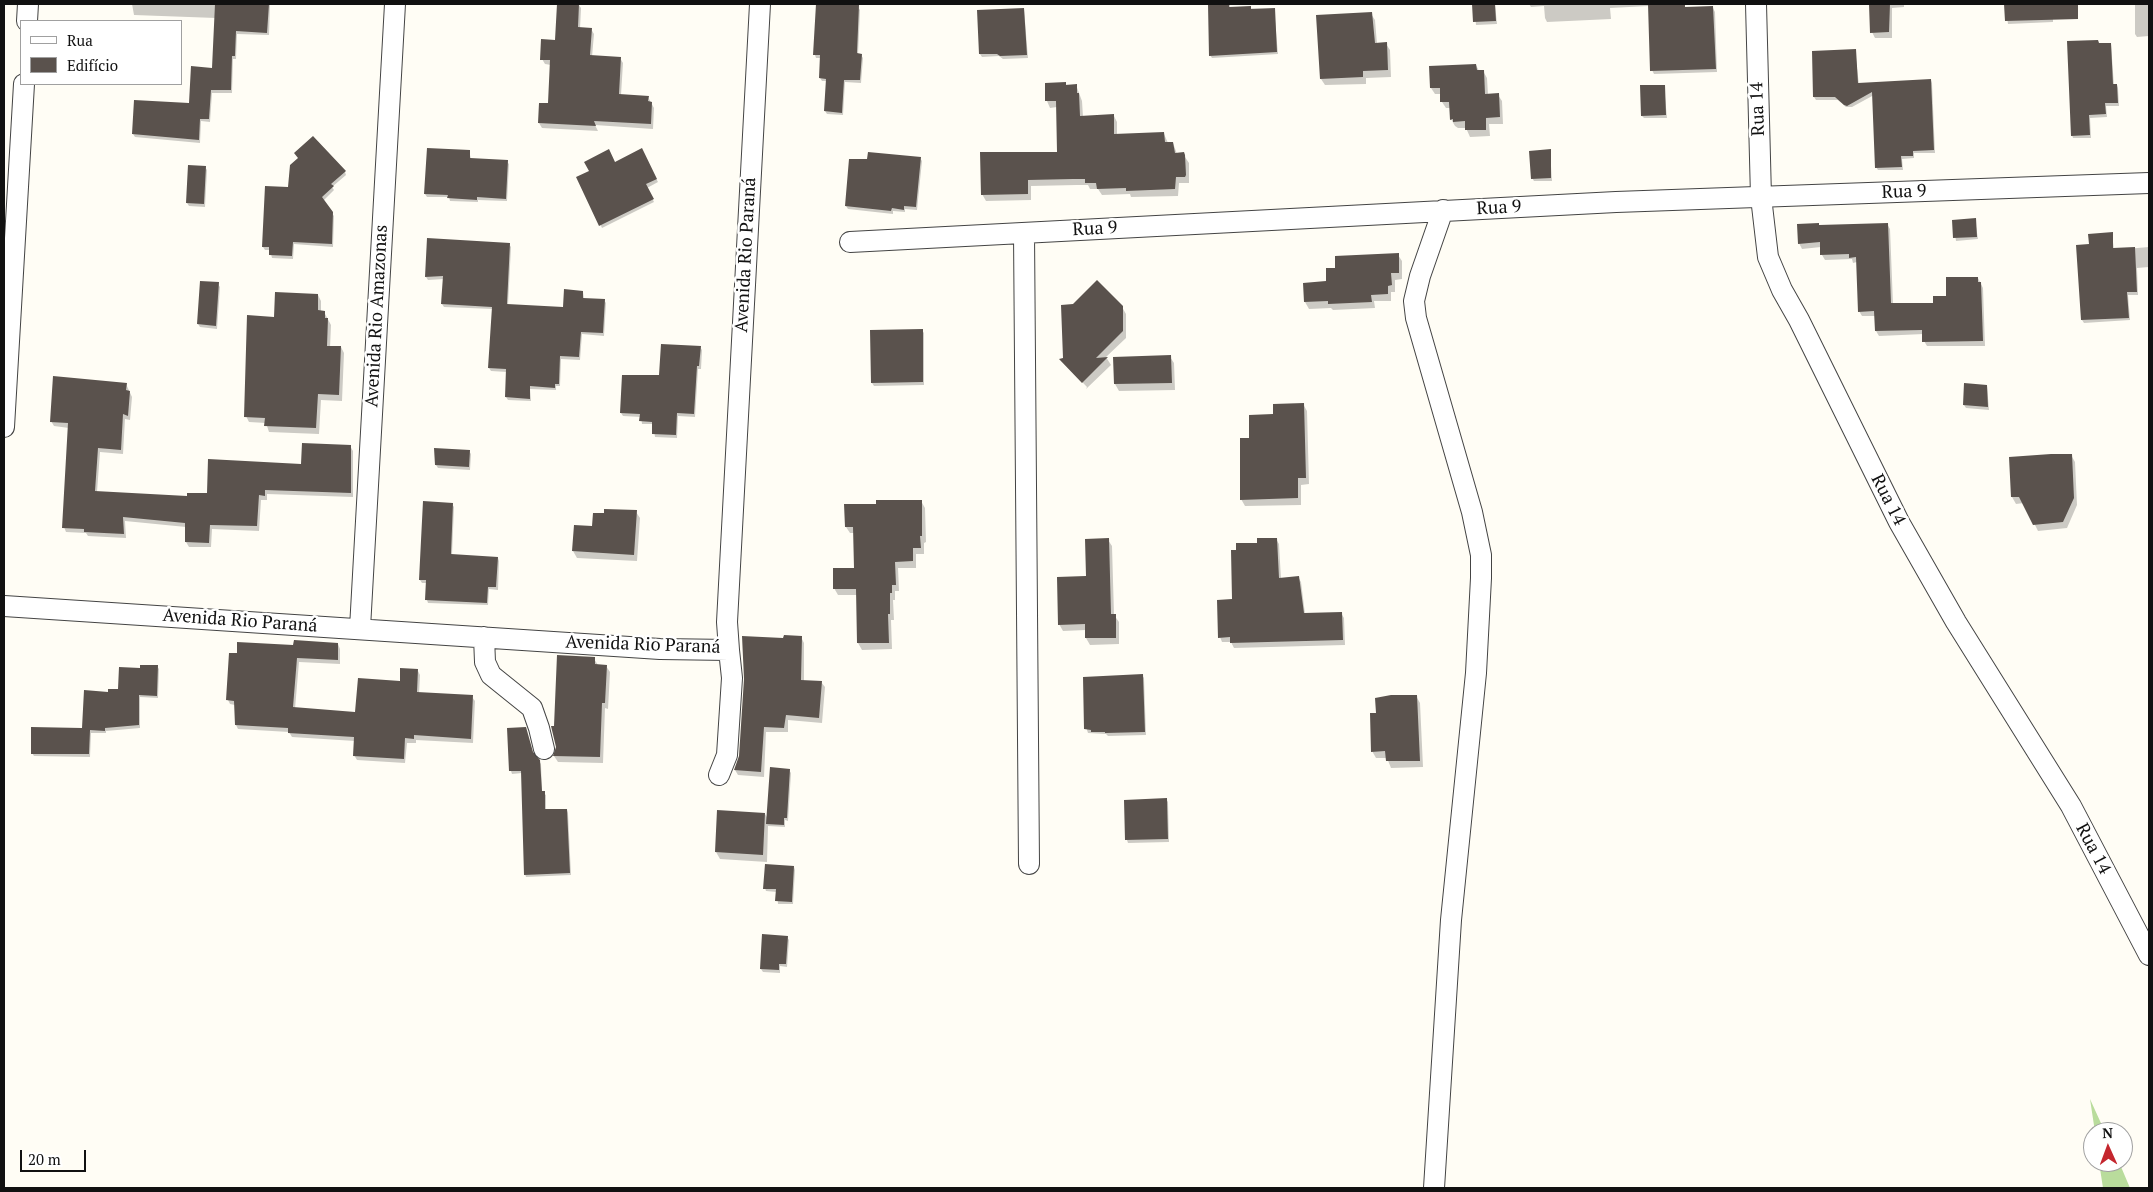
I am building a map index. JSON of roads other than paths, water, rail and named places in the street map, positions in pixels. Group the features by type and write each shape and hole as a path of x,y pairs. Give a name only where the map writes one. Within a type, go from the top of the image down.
{"street":[{"path":"27,20 28,4"},
{"name":"Avenida Rio Amazonas","path":"360,628 395,4"},
{"name":"Avenida Rio Paraná","path":"4,606 660,649 728,650 727,622 760,4"},
{"name":"Rua 14","path":"1756,4 1761,197 1768,257 1782,290 1898,522 1956,622 2070,806 2149,955"},
{"path":"4,428 24,85"},
{"name":"Rua 9","path":"850,242 1443,210 2149,183"},
{"path":"1434,1188 1451,920 1476,673 1481,578 1481,555 1472,512 1416,318 1414,302 1418,284 1443,210"},
{"path":"1024,233 1029,864"},
{"path":"484,637 485,662 491,675 532,708 544,749"},
{"path":"719,775 727,755 732,678 728,650"}]}
